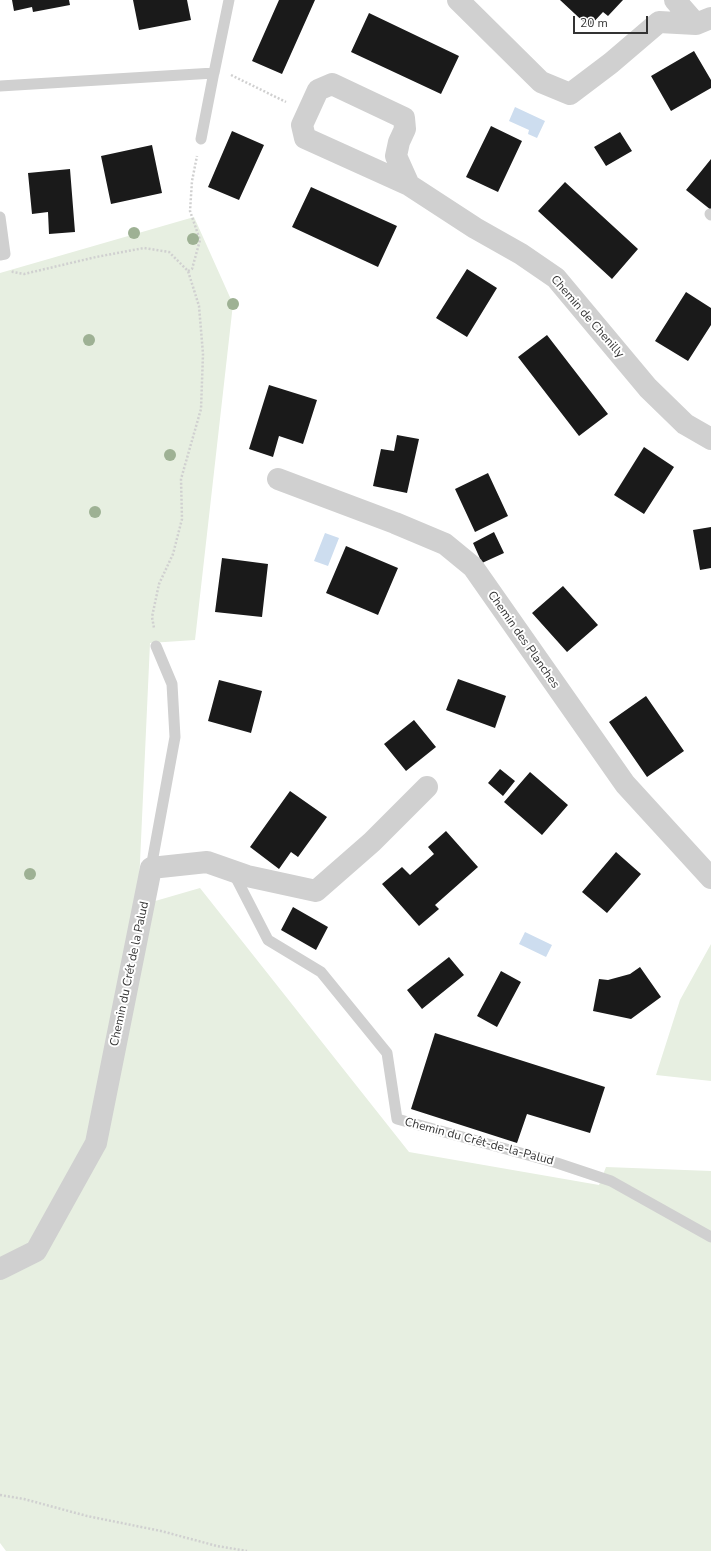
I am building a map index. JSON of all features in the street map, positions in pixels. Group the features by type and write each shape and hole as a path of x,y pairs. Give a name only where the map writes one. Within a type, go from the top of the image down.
{"street":[{"path":"458,0 541,82 570,94 611,63 659,22 704,21"},
{"path":"675,0 704,21"},
{"name":"Chemin de Chenilly","path":"409,186 396,156 399,142 406,129 404,118 332,84 318,90 302,125 306,138 409,186 475,228 521,254 556,278 648,388 686,424 711,439"},
{"name":"Chemin des Planches","path":"278,479 395,523 444,544 473,567 625,784 711,878"},
{"path":"151,868 207,862 247,876 316,890 372,842 426,787"},
{"name":"Chemin du Crét de la Palud","path":"0,1269 36,1251 96,1143 151,868"}],"lane":[{"path":"201,139 229,0"},
{"path":"0,86 214,73 215,70"},
{"path":"0,217 2,255"},
{"name":"Chemin du Crét de la Palud","path":"151,868 175,737 172,684 156,646"},
{"name":"Chemin du Crêt-de-la-Palud","path":"232,870 268,940 321,972 387,1053 396,1119 557,1163 611,1182 711,1237"}],"path":[{"path":"215,70 308,112"},
{"path":"188,271 192,269 200,240 190,211 192,181 201,139"},
{"path":"2,255 7,265 14,272 24,274 96,256 144,248 169,252 188,271 199,306 203,354 201,409 181,479 182,519 173,554 157,590 152,618 156,646"},
{"path":"0,1495 32,1501 87,1516 160,1531 217,1546 248,1551"}],"shaded area":[{"path":"194,217 233,304 195,640 150,643 138,906 200,888 409,1152 599,1185 606,1167 711,1171 711,1551 6,1551 0,1543 0,273"},
{"path":"711,944 711,1081 656,1075 680,1000"}],"water":[{"path":"515,107 545,121 537,138 528,134 529,130 509,121"},
{"path":"325,533 339,538 328,566 314,561"},
{"path":"525,932 552,945 546,957 519,944"}],"building":[{"path":"12,0 69,0 70,5 33,12 32,7 14,11"},
{"path":"133,0 187,0 191,20 139,30"},
{"path":"279,0 315,0 282,74 252,61"},
{"path":"560,0 623,0 608,16 603,12 589,27"},
{"path":"369,13 459,56 441,94 351,52"},
{"path":"694,51 711,80 711,88 671,111 651,76"},
{"path":"491,126 522,141 498,192 466,177"},
{"path":"232,131 264,145 239,200 208,187"},
{"path":"620,132 632,151 606,166 594,147"},
{"path":"152,145 162,193 111,204 101,156"},
{"path":"711,159 711,210 686,190"},
{"path":"70,169 75,232 49,234 48,212 32,214 28,173"},
{"path":"565,182 638,249 612,279 538,211"},
{"path":"311,187 397,226 378,267 292,227"},
{"path":"467,269 497,288 467,337 436,318"},
{"path":"686,292 711,308 711,325 688,361 655,341"},
{"path":"547,335 608,414 579,436 518,357"},
{"path":"269,385 317,400 303,444 279,436 273,457 249,449"},
{"path":"397,435 419,439 407,493 373,486 381,449 394,451"},
{"path":"644,447 674,467 644,514 614,495"},
{"path":"488,473 508,516 475,532 455,489"},
{"path":"711,527 711,568 700,570 693,530"},
{"path":"494,532 504,553 482,563 473,543"},
{"path":"346,546 398,568 378,615 326,593"},
{"path":"222,558 268,564 262,617 215,612"},
{"path":"563,586 598,625 567,652 532,613"},
{"path":"458,679 506,696 495,728 446,710"},
{"path":"219,680 262,691 251,733 208,721"},
{"path":"646,696 684,751 647,777 609,722"},
{"path":"414,720 436,747 406,771 384,744"},
{"path":"500,769 515,781 503,796 488,783"},
{"path":"530,772 568,805 542,835 504,802"},
{"path":"290,791 327,817 298,857 291,852 279,869 250,847"},
{"path":"446,831 478,867 435,905 439,909 419,926 382,884 402,867 410,875 434,854 428,847"},
{"path":"616,852 641,874 607,913 582,892"},
{"path":"293,907 328,927 316,950 281,930"},
{"path":"449,957 464,975 422,1009 407,990"},
{"path":"640,967 661,997 631,1019 593,1011 599,979 608,980 630,974"},
{"path":"501,971 521,982 497,1027 477,1016"},
{"path":"435,1033 605,1087 590,1133 527,1114 517,1143 411,1109"}]}
